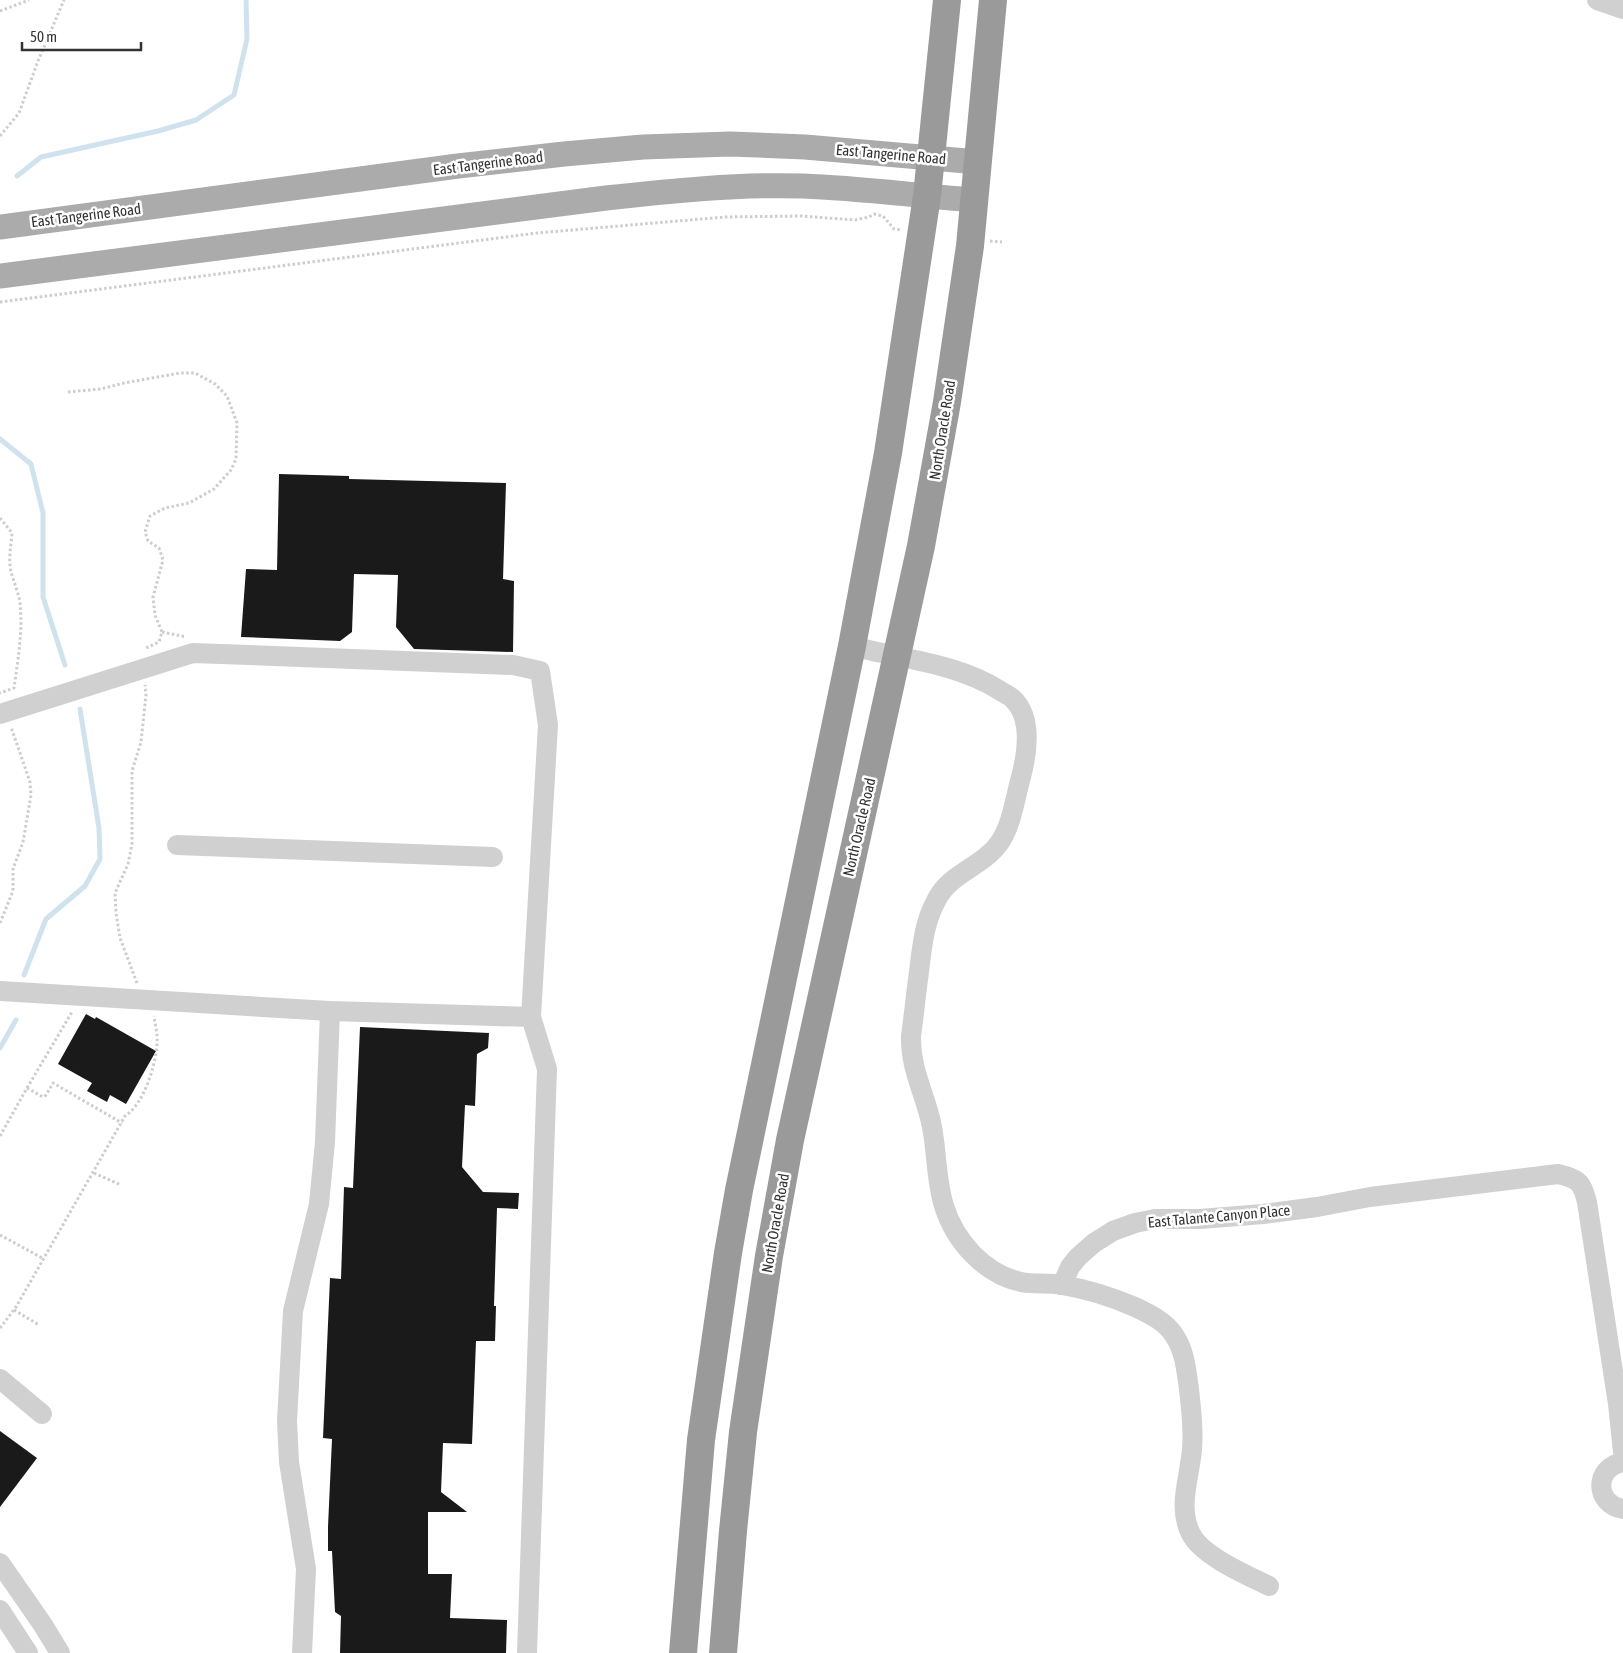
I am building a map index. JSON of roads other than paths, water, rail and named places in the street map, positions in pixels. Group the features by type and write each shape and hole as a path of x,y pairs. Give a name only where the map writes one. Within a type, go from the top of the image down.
{"highway":[{"path":"683,1653 702,1440 728,1252 739,1190 852,646 888,453 927,196 946,0"},
{"name":"North Oracle Road","path":"723,1653 743,1432 769,1256 790,1140 921,546 945,412 970,246 993,0"}],"main road":[{"name":"East Tangerine Road","path":"0,227 458,166 643,147 730,144 806,147 978,162"},
{"path":"0,276 659,192 756,186 803,186 974,200"}],"street":[{"path":"1596,0 1623,9"},
{"path":"852,646 951,669 981,680 1013,699 1026,727 1028,742 1005,835 989,855 978,864 955,877 945,887 928,916 924,936 911,1036 911,1052 913,1067 932,1127 940,1192 944,1207 958,1236 978,1259 1001,1276 1022,1282 1062,1285 1115,1299 1150,1314 1173,1332 1185,1358 1193,1429 1192,1449 1184,1500 1184,1512 1189,1530 1200,1545 1210,1553 1234,1569 1269,1586"},
{"path":"6,717 193,653 513,665 540,670 548,725 531,1017 546,1069 527,1653"},
{"path":"177,845 493,857"},
{"path":"0,991 330,1010 531,1017"},
{"path":"302,1653 306,1569 289,1462 287,1421 293,1311 319,1204 325,1142 330,1010"},
{"name":"East Talante Canyon Place","path":"1062,1285 1070,1267 1078,1257 1094,1244 1113,1231 1154,1219 1200,1219 1263,1214 1317,1207 1370,1197 1558,1174 1572,1178 1583,1187 1587,1202 1618,1404 1623,1452"},
{"path":"0,1379 42,1414"},
{"path":"1623,1462 1607,1470 1601,1487 1610,1504 1623,1509"},
{"path":"0,1563 43,1624 60,1653"},
{"path":"0,1610 28,1653"}],"waterway":[{"path":"17,176 41,157 158,131 196,120 234,95 247,39 246,0"},
{"path":"0,439 31,464 43,513 43,597 65,665"},
{"path":"24,975 46,919 85,886 100,859 99,828 80,709"},
{"path":"0,1048 16,1020"}]}
